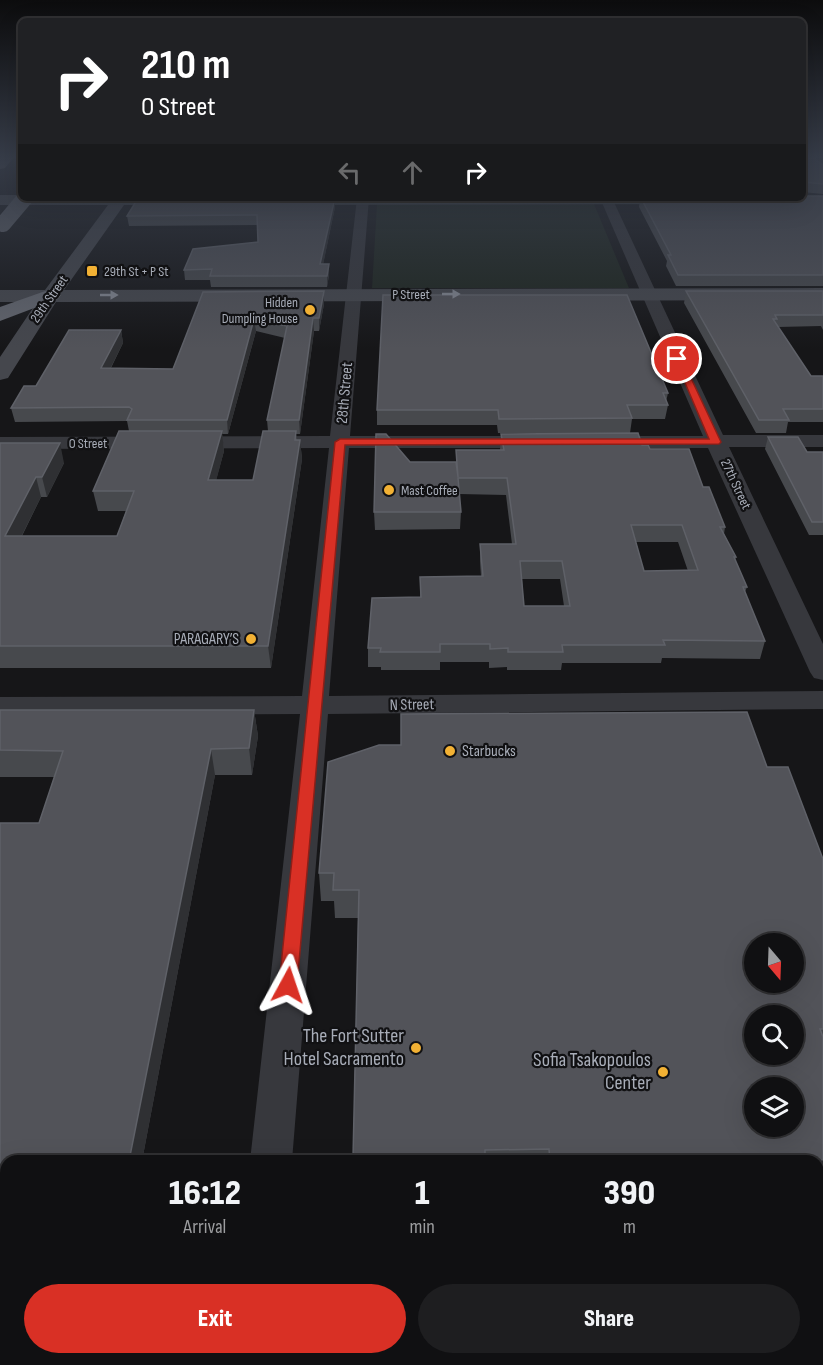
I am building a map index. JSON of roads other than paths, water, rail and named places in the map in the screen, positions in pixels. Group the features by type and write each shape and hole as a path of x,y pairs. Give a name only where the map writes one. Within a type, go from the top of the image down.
{"highway":[{"path":"0,315 18,306 51,295"}],"main road":[{"name":"29th Street","path":"0,373 51,295 104,222"},
{"name":"P Street","path":"0,296 823,294"}],"street":[{"name":"28th Street","path":"272,1155 361,222"},
{"name":"27th Street","path":"617,222 650,294 649,298 823,672"},
{"path":"591,442 823,441"},
{"name":"O Street","path":"0,443 555,442"},
{"name":"N Street","path":"0,706 823,700"}],"place":[{"name":"29th St + P St","path":"92,271"},
{"name":"Hidden Dumpling House","path":"310,310"},
{"name":"Mast Coffee","path":"389,490"},
{"name":"PARAGARY’S","path":"251,639"},
{"name":"Starbucks","path":"450,751"},
{"name":"The Fort Sutter Hotel Sacramento","path":"416,1048"},
{"name":"Sofia Tsakopoulos Center","path":"663,1072"}]}
